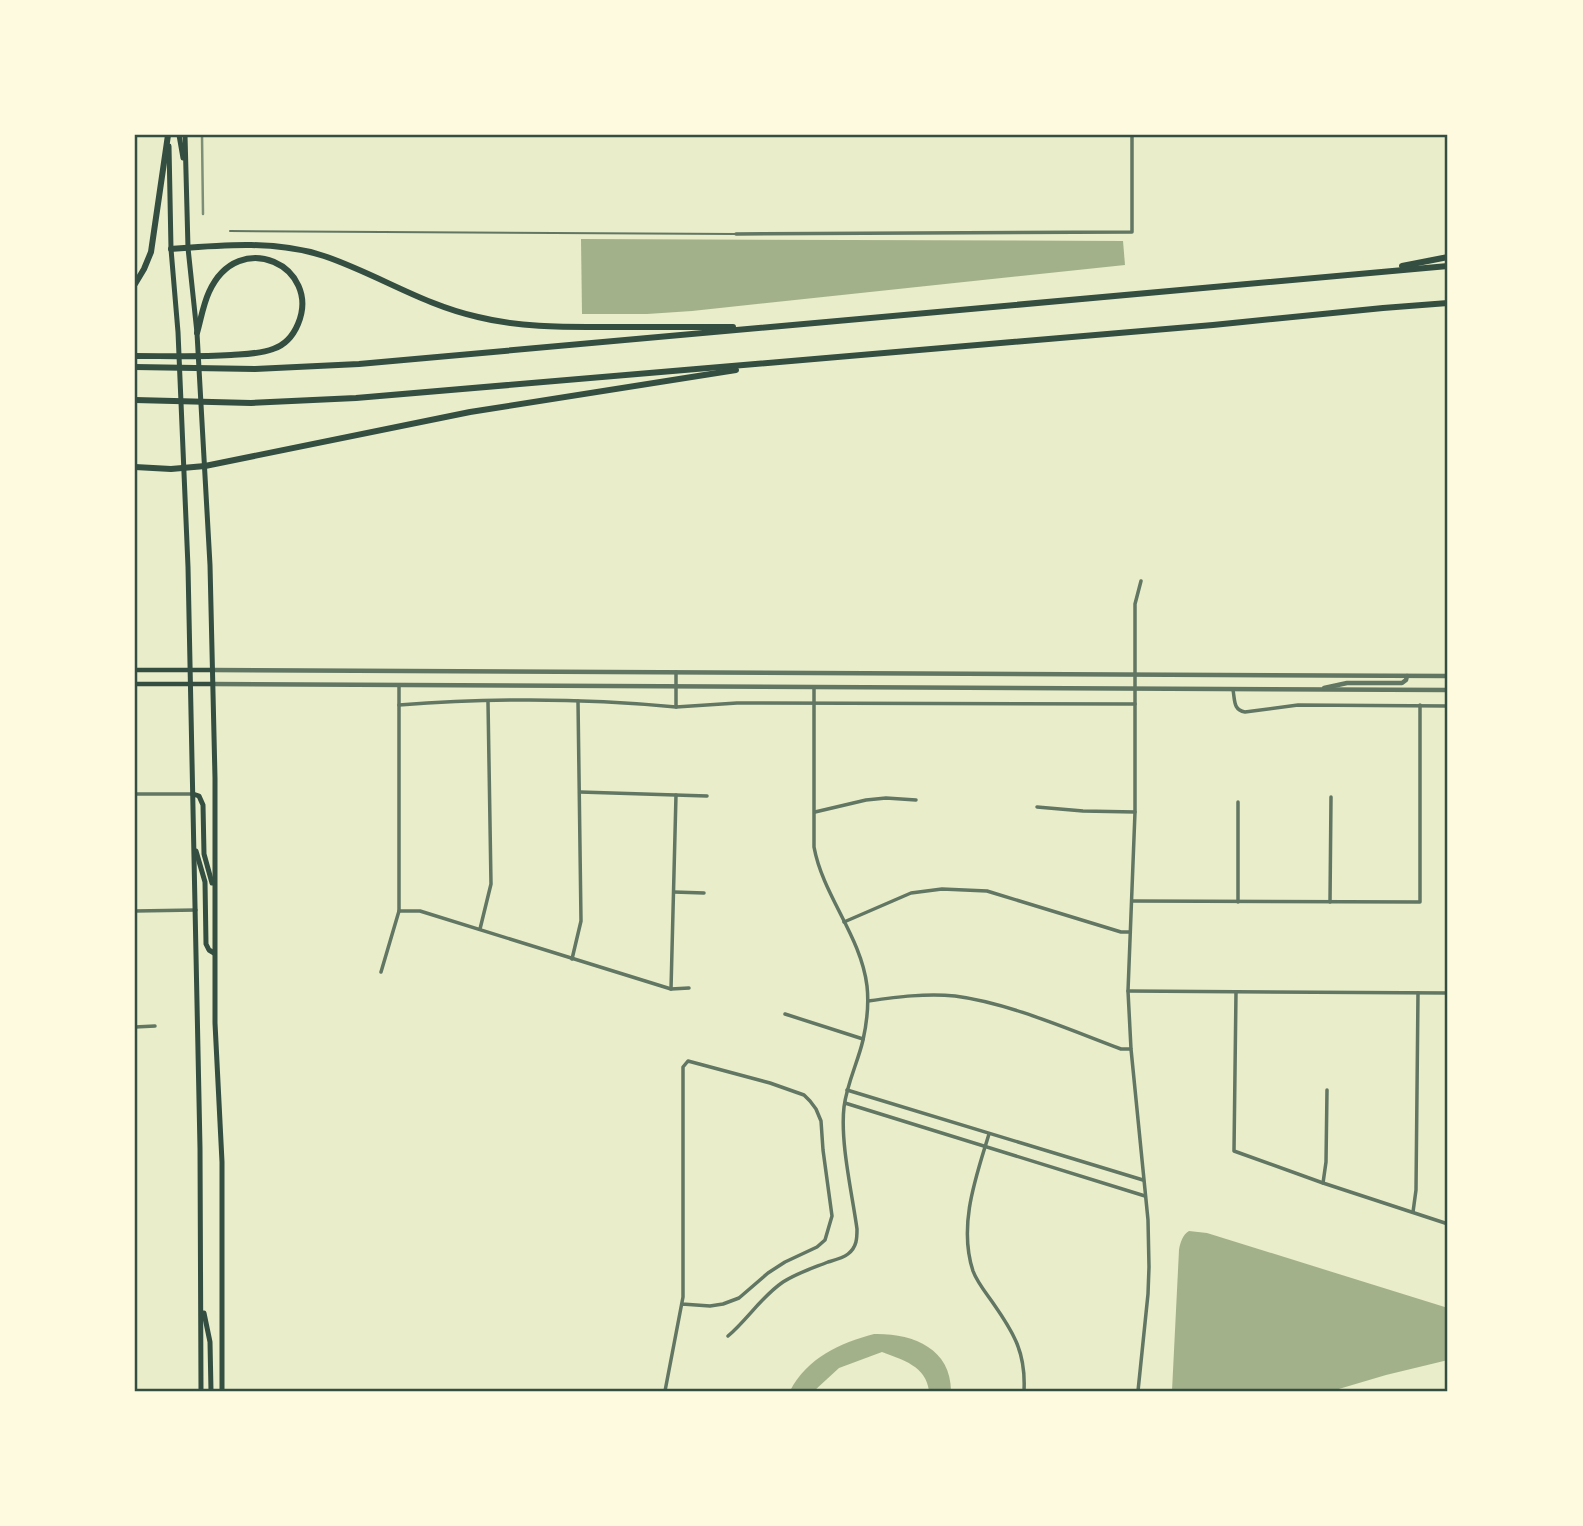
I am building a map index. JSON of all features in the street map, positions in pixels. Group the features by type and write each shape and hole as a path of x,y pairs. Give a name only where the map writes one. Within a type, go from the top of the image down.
{"highway":[{"path":"135,284 144,269 154,237 168,135"},
{"path":"171,249 265,245 304,251 326,257 443,307 474,317 520,325 781,326"},
{"path":"135,356 250,354 281,346 293,334 300,320 302,302 298,285 288,272 274,262 256,257 238,261 222,272 213,284 205,301 197,333"},
{"path":"1367,273 1448,257"},
{"path":"135,367 230,369 325,366 1448,266"},
{"path":"135,400 251,403 356,398 1448,303"},
{"path":"135,467 205,466 470,412 786,362"}],"main road":[{"path":"168,135 191,684 201,1391"},
{"path":"179,135 186,171"},
{"path":"186,135 188,248 197,333 210,565 215,778 215,1023 222,1162 222,1391"},
{"path":"135,670 213,670"},
{"path":"135,684 213,684"},
{"path":"193,794 199,796 203,805 204,854 214,889"},
{"path":"194,845 205,882 206,944 209,950 215,953"},
{"path":"201,1303 210,1342 211,1391"}],"street":[{"path":"736,234 1132,232 1132,135"},
{"path":"1138,1391 1149,1294 1149,1242 1128,991 1136,812 1135,604 1141,581"},
{"path":"213,670 1448,676"},
{"path":"676,672 676,706"},
{"path":"1316,690 1347,683 1402,683 1407,676"},
{"path":"213,684 1448,690"},
{"path":"381,972 400,911 399,686"},
{"path":"728,1336 771,1292 798,1274 849,1254 855,1245 857,1229 843,1116 847,1090 863,1039 868,1001 863,967 816,858 814,847 814,687"},
{"path":"1233,690 1236,707 1245,712 1298,705 1448,706"},
{"path":"399,705 450,701 626,702 676,706 737,703 1135,704"},
{"path":"480,929 491,884 488,701"},
{"path":"572,959 581,920 578,701"},
{"path":"1132,901 1420,902 1420,705"},
{"path":"580,792 707,796"},
{"path":"135,794 193,794"},
{"path":"671,989 676,795"},
{"path":"1330,902 1331,797"},
{"path":"815,812 866,800 916,800"},
{"path":"1238,802 1238,902"},
{"path":"1037,807 1136,812"},
{"path":"844,922 911,893 942,889 987,891 1131,933"},
{"path":"674,892 704,893"},
{"path":"135,911 196,910"},
{"path":"400,911 420,911 671,989 689,988"},
{"path":"1128,991 1448,993"},
{"path":"1236,992 1234,1151 1448,1224"},
{"path":"1413,1212 1416,1190 1418,993"},
{"path":"868,1001 932,995 966,998 1001,1006 1121,1049 1131,1049"},
{"path":"785,1014 863,1039"},
{"path":"135,1027 155,1027"},
{"path":"665,1391 684,1288 683,1067 688,1060 770,1083 804,1095 810,1101 821,1121 832,1216 825,1240 817,1247 785,1262 739,1297 710,1306 682,1304"},
{"path":"847,1090 1143,1180"},
{"path":"1323,1183 1327,1090"},
{"path":"845,1102 1146,1196"},
{"path":"989,1134 971,1197 968,1215 969,1253 973,1271 981,1286 1017,1341 1023,1357 1024,1391"}],"lane":[{"path":"230,231 736,234"}],"shaded area":[{"path":"581,239 1123,241 1125,265 692,311 582,314"},
{"path":"1189,1231 1207,1233 1448,1308 1448,1360 1332,1391 1172,1391 1179,1250 1182,1239"},
{"path":"874,1334 902,1336 927,1346 944,1364 951,1391 929,1391 923,1375 912,1365 882,1352 839,1368 814,1391 790,1391 797,1379 815,1361 837,1347"}],"railway":[{"path":"202,135 203,214"}]}
